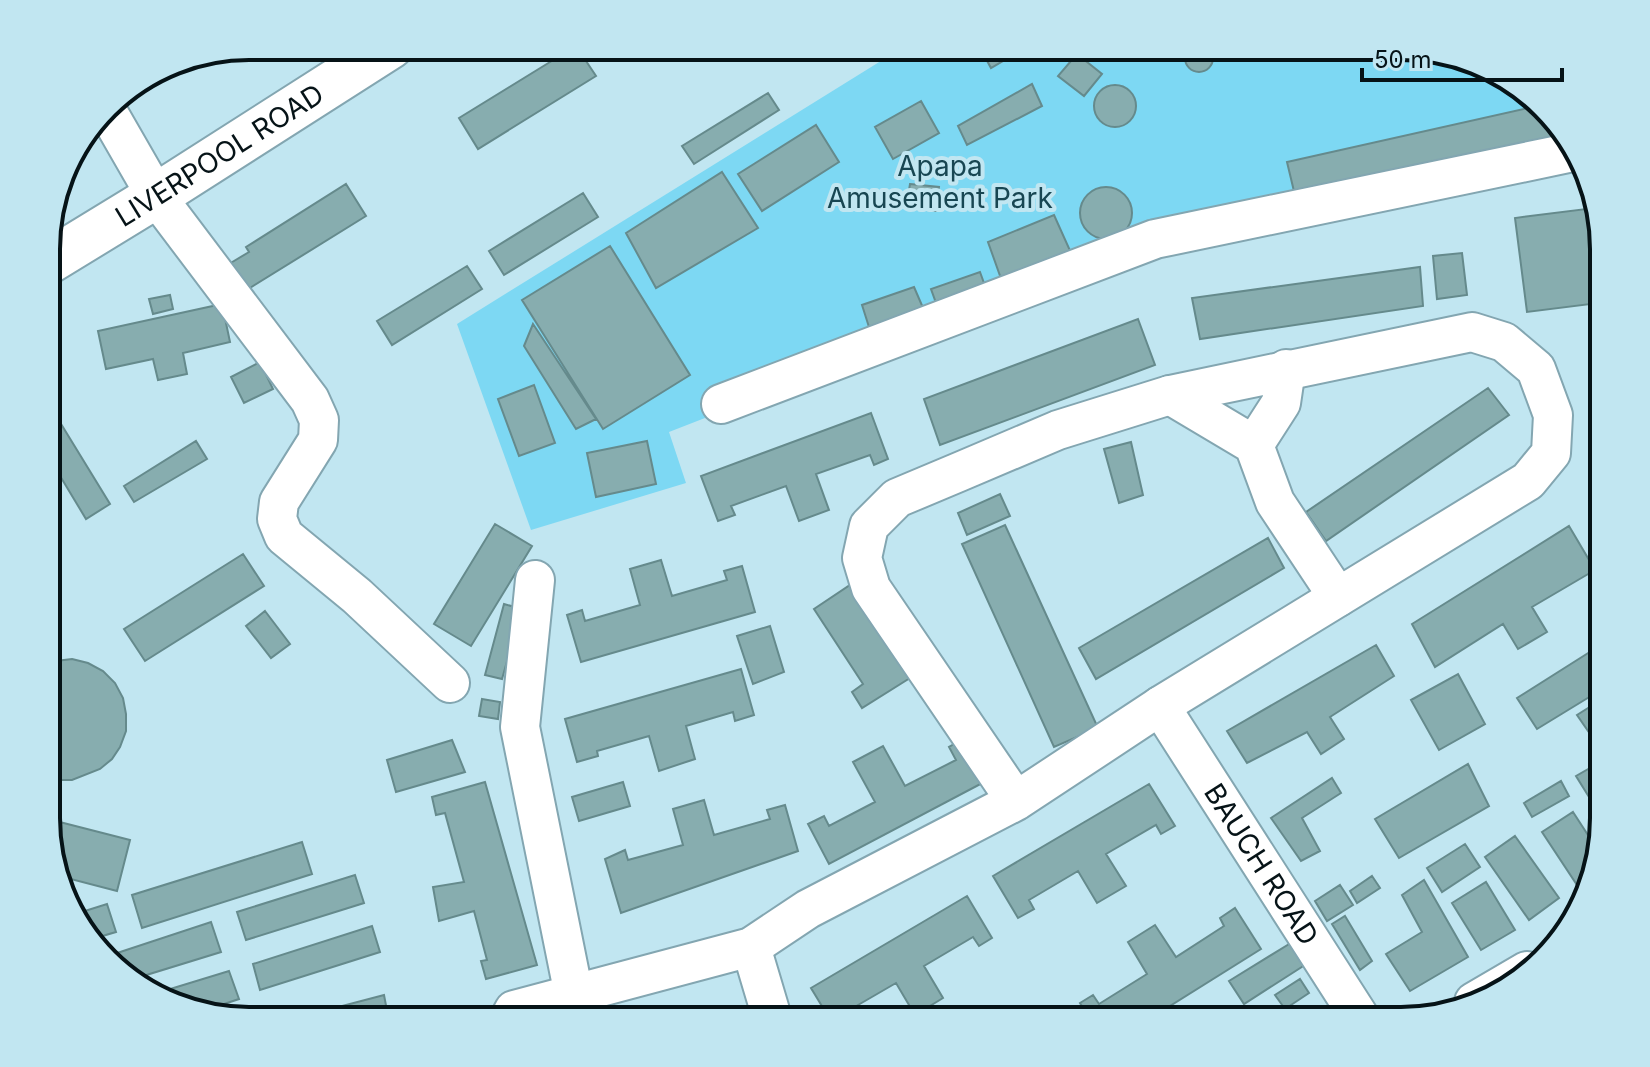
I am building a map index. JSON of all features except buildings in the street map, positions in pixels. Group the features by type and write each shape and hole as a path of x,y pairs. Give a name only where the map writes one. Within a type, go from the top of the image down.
{"main road":[{"name":"LIVERPOOL ROAD","path":"60,255 369,60"}],"street":[{"path":"112,120 156,196 310,400 319,420 318,440 279,502 277,519 284,536 357,596 450,683"},
{"path":"721,404 1155,239 1564,154"},
{"path":"526,1007 751,947 808,909 1016,801 1160,706 1528,481 1551,453 1553,415 1536,369 1504,342 1472,332 1286,369 1170,395 1058,430 897,498 869,526 862,558 871,588 1016,801"},
{"path":"1254,445 1281,403 1286,369"},
{"path":"1170,395 1254,445 1275,502 1338,597"},
{"path":"535,580 520,727 574,995"},
{"name":"BAUCH ROAD","path":"1160,706 1353,1007"},
{"path":"751,947 769,1007"}],"green space":[{"name":"Apapa Amusement Park","path":"882,60 1425,62 1473,74 1506,92 1535,115 1563,151 1145,246 669,432 686,483 531,530 457,324"}]}
